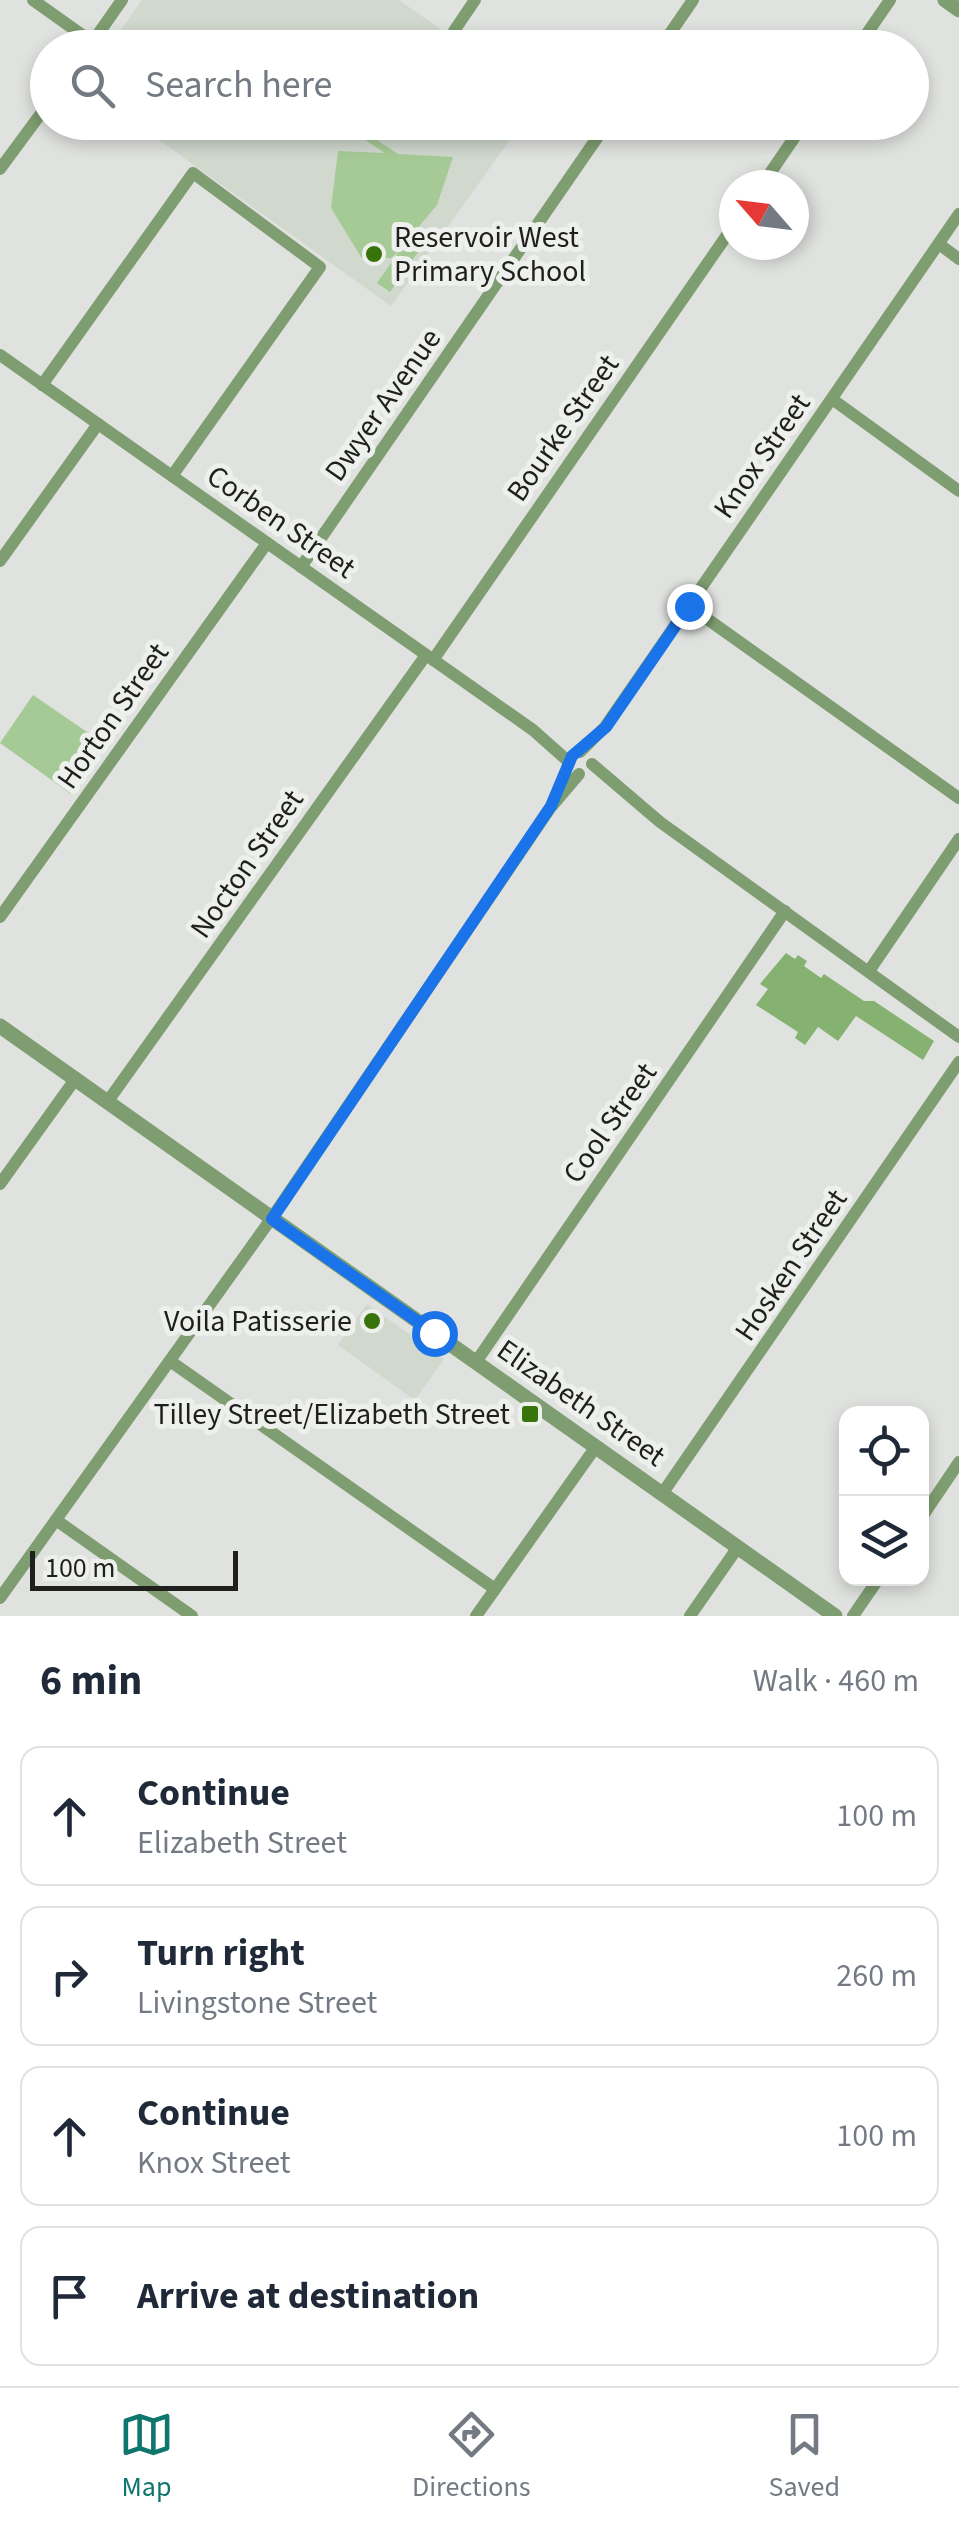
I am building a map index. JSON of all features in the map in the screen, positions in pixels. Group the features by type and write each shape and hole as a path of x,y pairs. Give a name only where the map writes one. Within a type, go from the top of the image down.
{"street":[{"path":"33,0 71,30"},
{"path":"101,30 122,0"},
{"path":"454,30 475,0"},
{"path":"672,30 693,0"},
{"path":"869,30 890,0"},
{"path":"945,0 959,10"},
{"path":"0,169 30,128"},
{"name":"Dwyer Avenue","path":"302,568 596,140"},
{"path":"772,170 793,140"},
{"path":"42,385 193,173 320,268 172,476"},
{"name":"Knox Street","path":"0,1598 272,1219 580,763 959,214"},
{"path":"939,244 959,259"},
{"name":"Bourke Street","path":"430,657 719,246"},
{"name":"Corben Street","path":"0,355 618,790 959,1037"},
{"path":"832,398 959,491"},
{"path":"0,562 98,424"},
{"name":"Horton Street","path":"0,917 267,543"},
{"path":"689,606 959,798"},
{"name":"Nocton Street","path":"108,1102 430,657"},
{"path":"869,971 959,839"},
{"name":"Cool Street","path":"476,1362 785,911"},
{"name":"Elizabeth Street","path":"0,1026 835,1616"},
{"name":"Hosken Street","path":"662,1494 959,1062"},
{"path":"0,1184 76,1078"},
{"path":"170,1361 495,1589"},
{"path":"476,1616 595,1448"},
{"path":"929,1507 959,1462"},
{"path":"56,1520 192,1616"},
{"path":"690,1616 738,1548"},
{"path":"853,1616 874,1586"}],"shaded area":[{"path":"142,0 399,0 442,30 121,30"},
{"name":"Reservoir West Primary School","path":"159,140 510,140 391,306"},
{"path":"367,1304 444,1359 415,1400 338,1345"}],"green space":[{"path":"365,140 377,140 398,154 453,157 437,205 405,243 418,252 390,292 377,283 400,250 391,258 361,257 331,208 338,151 385,153"},
{"path":"33,695 106,745 71,794 0,743"}],"building":[{"path":"786,953 795,959 798,955 807,961 804,966 821,978 824,974 864,1001 874,1001 934,1041 923,1060 856,1016 838,1041 818,1027 805,1045 795,1038 798,1032 756,1005 768,989 760,984"}],"place":[{"name":"Reservoir West Primary School","path":"374,254"},
{"name":"Voila Patisserie","path":"372,1321"},
{"name":"Tilley Street/Elizabeth Street","path":"530,1414"}],"route":[{"path":"434,1333 272,1219 551,806 572,756 606,727 689,606"}]}
